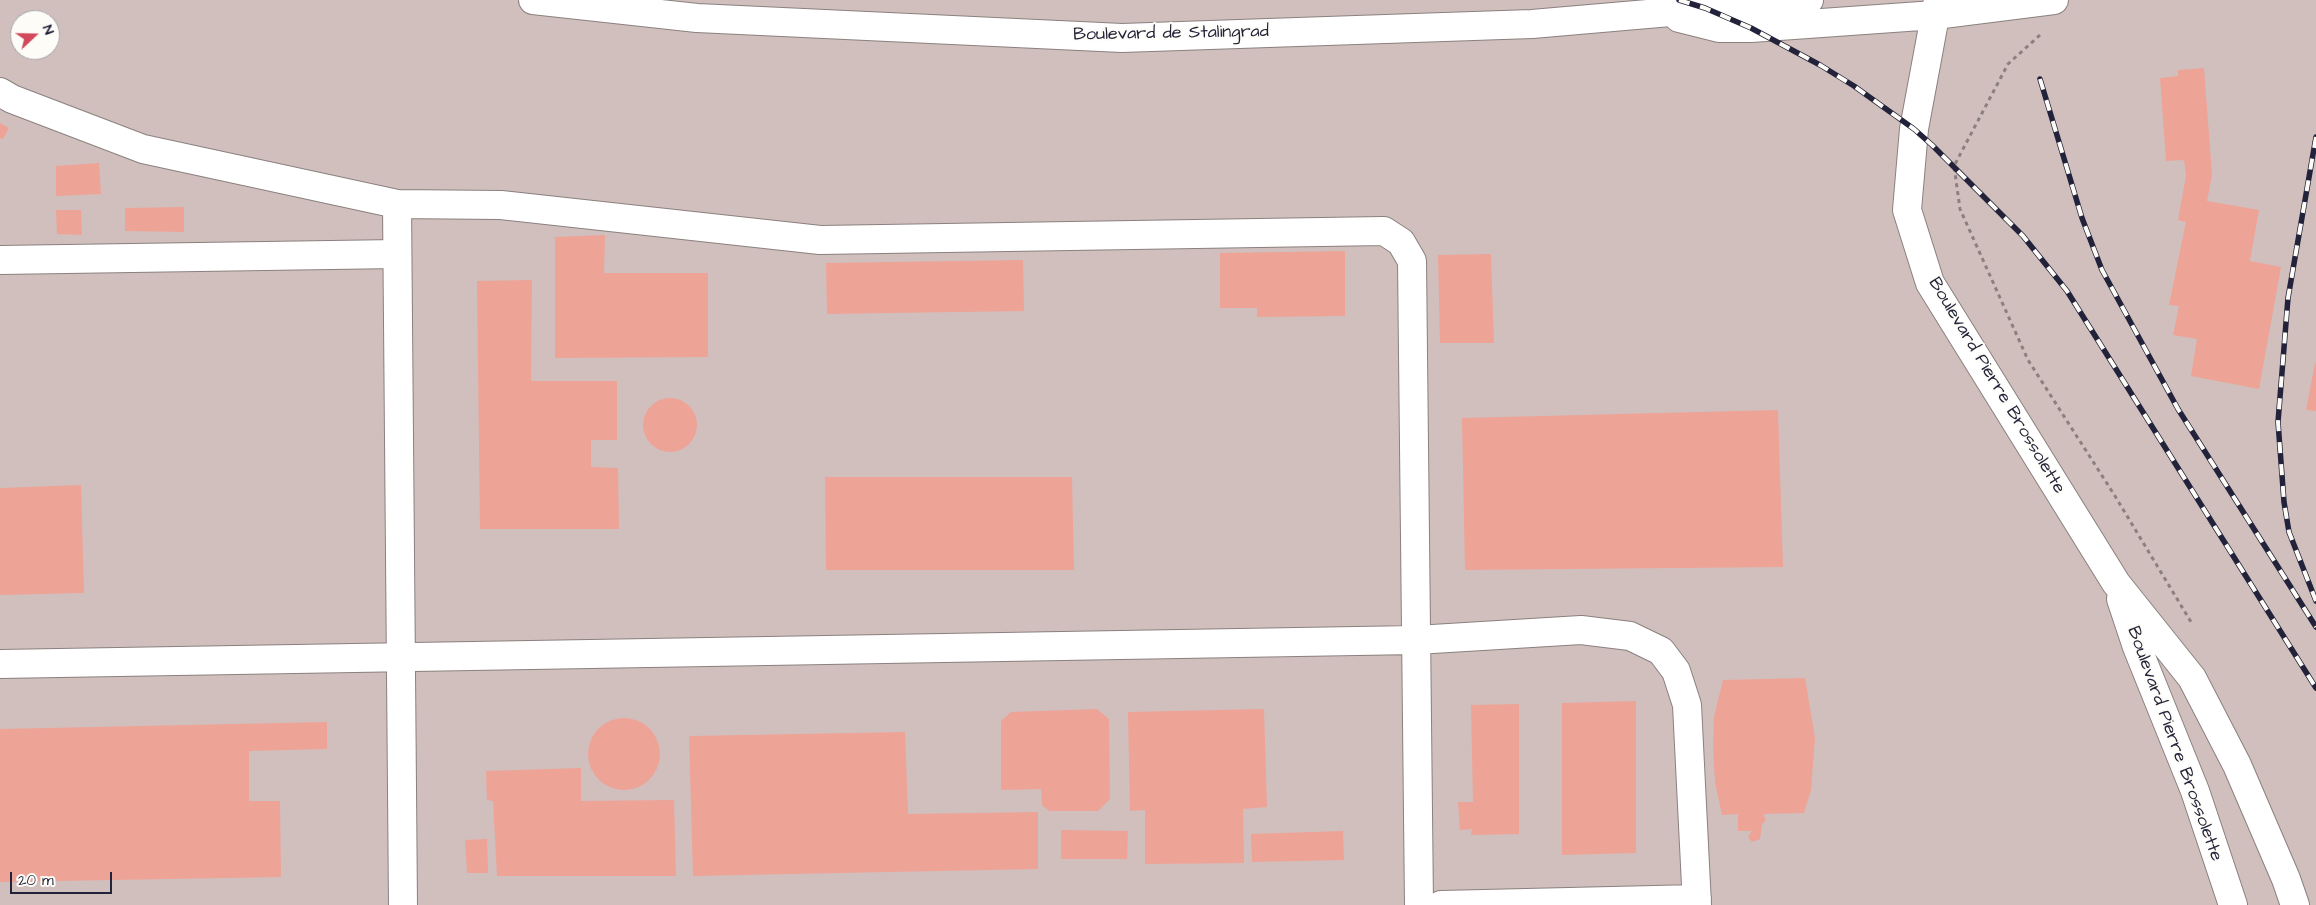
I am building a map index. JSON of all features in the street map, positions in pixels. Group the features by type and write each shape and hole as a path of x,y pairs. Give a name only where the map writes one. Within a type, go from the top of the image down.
{"main road":[{"name":"Boulevard de Stalingrad","path":"533,0 697,18 1122,38 1532,24 1667,6 1809,0"},
{"path":"1667,6 1719,28 1751,28 1937,8 2054,0"},
{"name":"Boulevard Pierre Brossolette","path":"1937,8 1914,130 1906,210 1930,283 2116,583 2192,678 2237,766 2286,879 2294,905"},
{"path":"0,92 12,99 143,149 397,204 501,204 820,240 1384,231 1401,242 1412,261 1419,905"},
{"path":"397,204 403,905"},
{"path":"0,260 398,254"},
{"name":"Boulevard Pierre Brossolette","path":"2116,583 2137,647 2195,791 2232,905"},
{"path":"0,664 1416,640 1581,630 1630,636 1661,651 1676,671 1687,705 1697,902 1441,905"}],"path":[{"path":"2028,360 1960,209 1954,166 2008,64 2044,32"}],"shaded area":[{"path":"0,0 2316,0 2316,905 0,905"}],"building":[{"path":"2204,68 2212,175 2207,201 2259,210 2250,261 2281,267 2259,389 2191,376 2197,339 2173,335 2179,306 2169,305 2186,222 2178,220 2186,176 2184,160 2166,161 2160,78 2178,76 2178,70"},
{"path":"0,123 9,128 3,139 0,138"},
{"path":"99,163 101,194 56,196 56,166"},
{"path":"184,207 184,232 125,231 125,208"},
{"path":"56,210 81,210 82,235 57,234"},
{"path":"605,235 604,273 708,273 708,357 555,358 555,237"},
{"path":"1345,251 1345,316 1257,317 1257,308 1220,308 1220,253"},
{"path":"1491,254 1494,343 1440,343 1438,255"},
{"path":"1023,260 1024,311 827,314 826,263"},
{"path":"532,280 531,381 617,381 617,440 591,440 591,467 618,468 619,529 480,529 477,281"},
{"path":"2316,364 2316,411 2306,410"},
{"path":"665,398 675,398 685,402 693,410 697,425 693,440 685,448 675,452 665,452 655,448 647,440 643,430 643,420 647,410 655,402"},
{"path":"1778,410 1783,567 1465,570 1462,418"},
{"path":"825,477 1072,477 1074,570 826,570"},
{"path":"81,485 84,593 0,595 0,488"},
{"path":"1805,678 1815,738 1811,790 1804,813 1763,814 1766,820 1762,824 1760,839 1752,842 1748,837 1752,831 1738,831 1738,814 1722,815 1715,782 1714,717 1723,680"},
{"path":"1636,701 1636,853 1562,855 1562,703"},
{"path":"1519,704 1519,834 1471,835 1472,829 1460,830 1458,802 1473,802 1471,705"},
{"path":"1097,709 1109,719 1110,799 1098,811 1049,811 1042,805 1041,789 1001,790 1001,721 1011,712"},
{"path":"1264,709 1267,807 1243,809 1244,863 1145,864 1145,810 1130,811 1128,712"},
{"path":"624,718 644,724 654,734 660,754 654,774 644,784 624,790 604,784 594,774 588,754 594,734 604,724"},
{"path":"327,722 327,749 249,751 249,801 280,801 281,877 0,882 0,729"},
{"path":"905,732 908,814 1038,812 1038,869 693,876 689,736"},
{"path":"581,768 581,801 674,800 676,876 497,876 493,801 487,800 486,771"},
{"path":"1061,830 1128,831 1127,859 1061,859"},
{"path":"1343,831 1344,860 1252,862 1251,834"},
{"path":"487,839 488,873 467,873 465,840"}],"railway":[{"path":"1679,0 1705,8 1751,28 1820,65 1854,86 1914,129 2023,236 2067,291 2316,688"},
{"path":"2040,79 2082,218 2102,270 2178,409 2316,627"},
{"path":"2316,137 2288,298 2278,422 2284,502 2289,532 2316,601"}]}
